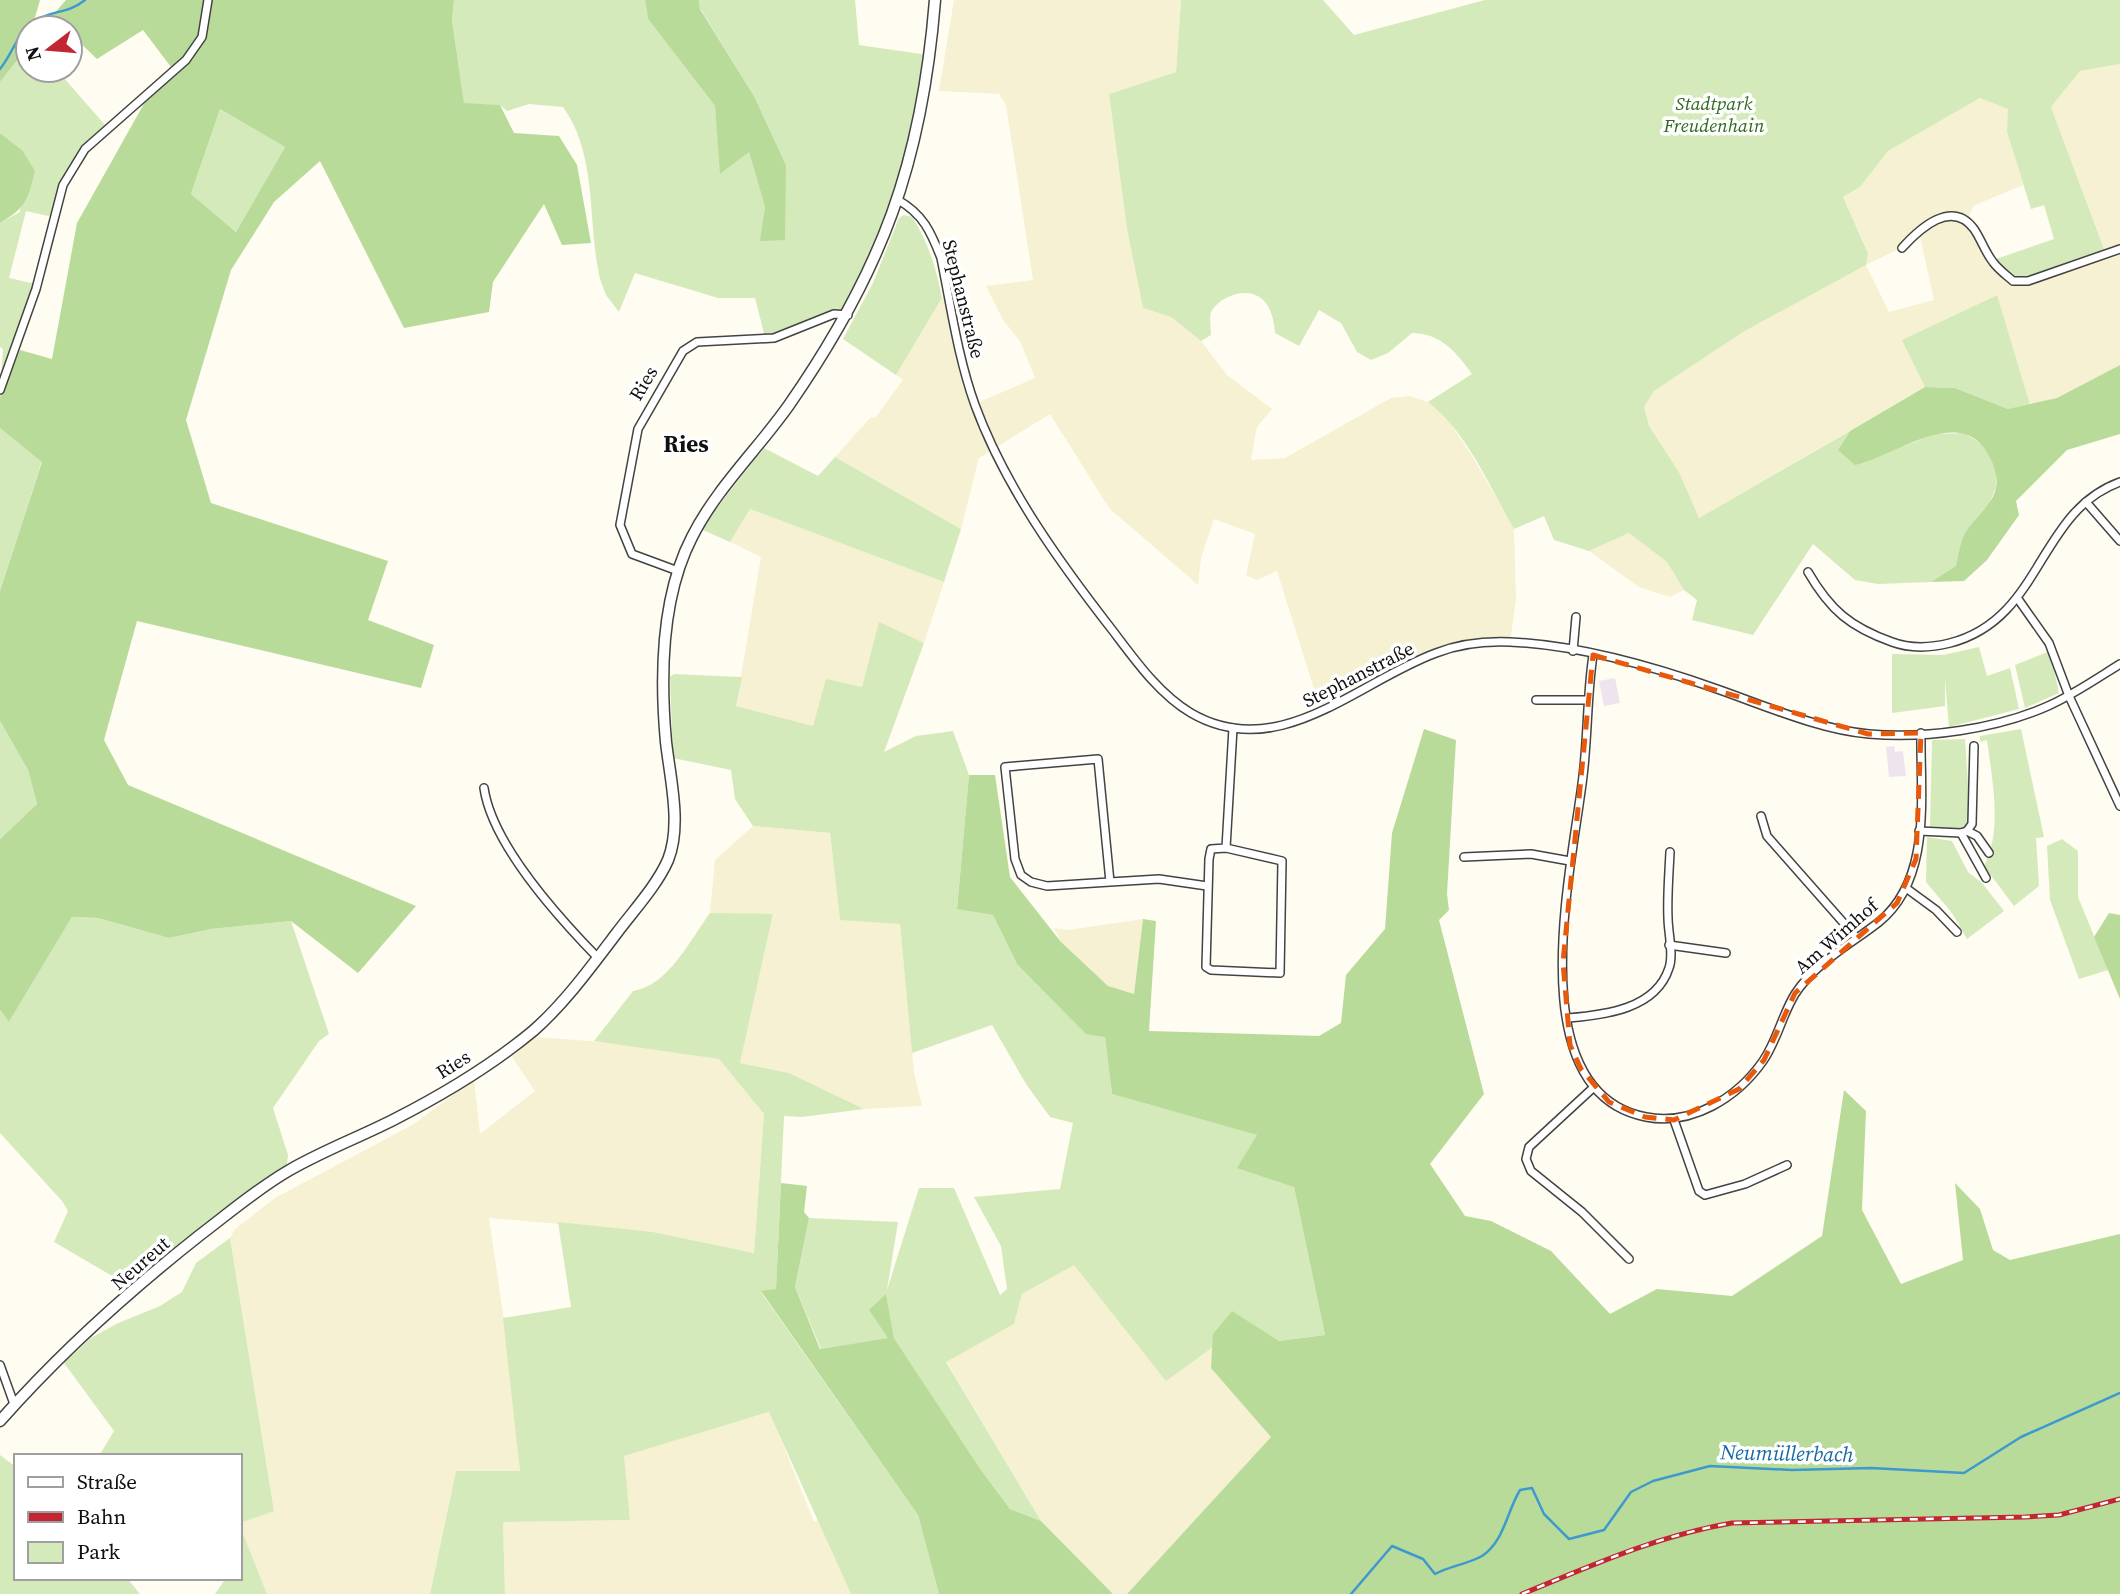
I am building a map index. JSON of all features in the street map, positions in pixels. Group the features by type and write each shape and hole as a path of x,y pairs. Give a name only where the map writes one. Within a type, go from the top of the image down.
{"street":[{"path":"0,390 36,289 63,185 85,149 186,60 202,37 208,0"},
{"name":"Ries","path":"301,1164 397,1118 473,1073 534,1029 598,958 658,876 673,844 663,699 667,631 678,571 704,516 761,445 848,315 867,279 898,200 920,118 935,0"},
{"name":"Stephanstraße","path":"898,200 915,211 932,235 941,258 975,404 1006,469 1051,545 1120,640 1169,696 1192,714 1233,728 1273,729 1292,723 1415,662 1466,644 1508,642 1573,651 1660,671 1779,712 1868,734 1921,733 2004,721 2068,696 2120,664"},
{"path":"1902,248 1925,225 1941,217 1958,216 1967,221 1993,263 2013,281 2028,281 2120,249"},
{"name":"Ries","path":"678,571 632,554 620,525 638,429 683,351 697,342 774,338 834,314 848,315"},
{"path":"1808,572 1825,601 1849,622 1906,647 1935,646 1966,639 1996,622 2018,599 2057,535 2086,502 2106,487 2120,482"},
{"path":"2086,502 2120,541"},
{"path":"2018,599 2049,643 2068,696 2120,806"},
{"path":"1573,651 1576,617"},
{"name":"Am Wimhof","path":"1593,655 1587,700 1583,777 1564,909 1563,962 1570,1045 1581,1069 1609,1102 1645,1117 1674,1120 1704,1110 1738,1089 1764,1060 1796,993 1856,937 1880,921 1906,888 1916,859 1919,831 1921,733"},
{"path":"1536,700 1587,700"},
{"path":"1226,848 1233,728"},
{"path":"1964,832 1972,824 1974,810 1974,746"},
{"path":"1110,882 1098,759 1005,767 1015,859 1021,875 1031,882 1047,886 1159,879 1207,886"},
{"path":"484,788 486,806 499,834 565,924 598,958"},
{"path":"1761,816 1767,836 1856,937"},
{"path":"1919,831 1964,832 1977,836 1989,853"},
{"path":"1964,832 1986,878"},
{"path":"1226,848 1282,861 1280,973 1211,970 1206,967 1207,886 1211,849 1226,848"},
{"path":"1567,1018 1620,1010 1644,1000 1658,987 1670,966 1670,852"},
{"path":"1464,857 1531,855 1570,861"},
{"path":"1906,888 1936,910 1956,932"},
{"path":"1669,945 1726,953"},
{"path":"1594,1087 1529,1147 1526,1159 1531,1171 1581,1212 1629,1259"},
{"path":"1674,1120 1699,1191 1705,1195 1745,1184 1787,1165"},
{"name":"Neureut","path":"0,1421 13,1400 172,1258 233,1210 301,1164"},
{"path":"0,1365 13,1400"},
{"name":"Neureut","path":"0,1399 13,1400"}],"highlighted area":[{"path":"1593,655 1868,734 1921,733 1916,859 1897,903 1795,993 1764,1060 1739,1089 1674,1120 1645,1117 1609,1102 1581,1069 1570,1045 1563,962"}],"shaded area":[{"path":"954,0 1181,0 1176,72 1109,94 1127,229 1143,308 1171,317 1201,341 1227,375 1272,409 1257,427 1251,460 1285,458 1391,398 1409,396 1428,402 1445,415 1514,529 1516,600 1510,642 1438,652 1321,711 1277,571 1257,580 1246,575 1255,534 1214,519 1201,558 1198,585 1109,508 1050,414 979,458 961,529 835,457 871,417 875,418 903,380 896,375 947,290 975,404 1035,378 1020,341 1003,320 986,286 1033,280 1006,105 999,94 939,91"},
{"path":"2120,64 2120,365 2057,398 2030,405 1996,295 1903,340 1925,387 1699,518 1679,472 1649,426 1644,407 1654,391 1743,332 1866,265 1868,252 1843,197 1860,187 1888,151 1980,98 2009,109 2007,132 2023,185 1973,206 1968,220 1993,260 2106,253 2051,107 2080,71","holes":["1919,232 1934,300 1889,312 1866,265 1901,248"]},
{"path":"750,509 944,582 924,643 879,623 862,687 813,726 736,706 761,557 730,542"},
{"path":"1629,533 1667,562 1684,590 1670,597 1639,587 1589,551"},
{"path":"1615,678 1620,703 1604,706 1599,681"},
{"path":"1894,746 1895,752 1903,751 1906,776 1889,777 1886,747"},
{"path":"753,826 830,833 840,919 900,924 914,1072 922,1106 864,1109 789,1073 740,1063 773,915 710,913 715,860"},
{"path":"1143,919 1134,994 1108,987 1061,942 1054,928 1068,930"},
{"path":"535,1037 630,1044 719,1059 764,1114 754,1253 653,1232 489,1218 509,1355 520,1472 456,1471 430,1594 267,1594 242,1531 242,1522 274,1510 230,1238 235,1229 275,1198 414,1124 474,1079 480,1134 535,1091 512,1057"},
{"path":"1074,1264 1166,1380 1213,1347 1212,1368 1271,1437 1127,1594 1113,1594 1041,1521 946,1361 1014,1324 1022,1294"},
{"path":"770,1412 814,1522 818,1520 851,1594 505,1594 503,1522 630,1520 623,1456"}],"green space":[{"path":"0,0 40,0 36,14 14,14 14,64 0,82"},
{"path":"66,0 454,0 452,20 464,103 500,105 514,133 559,136 577,165 591,243 562,245 544,204 493,282 489,312 404,328 320,161 274,202 231,270 186,420 211,503 388,561 368,620 434,645 421,688 137,621 104,740 128,785 416,906 358,973 291,921 211,929 169,938 98,918 72,917 9,1022 0,1010 0,839 37,804 28,770 0,721 0,591 42,462 0,428 0,397 20,350 52,359 77,223 150,93 149,90 171,67 143,30 97,59 84,46 84,14 54,14","holes":["220,109 285,147 236,232 191,194"]},
{"path":"454,0 645,0 648,19 715,106 721,173 749,151 765,207 761,241 786,165 754,96 700,8 699,0 855,0 859,45 928,55 922,98 879,251 841,314 766,341 755,298 718,298 635,273 619,312 606,295 600,279 587,167 574,126 563,107 529,104 507,111 500,105 464,104 452,19"},
{"path":"645,0 699,0 700,9 754,96 786,165 785,240 760,241 765,207 749,152 720,174 715,106 648,19"},
{"name":"Stadtpark Freudenhain","path":"1181,0 1323,0 1354,35 1485,0 2120,0 2120,64 2080,71 2051,107 2106,254 2013,282 1993,260 2054,239 2044,205 2031,209 2007,132 2008,109 1980,98 1888,151 1860,187 1843,197 1868,253 1866,265 1743,332 1654,391 1644,407 1649,426 1679,472 1699,518 1850,431 1838,450 1904,446 1935,434 1964,433 1985,446 1996,468 1996,488 1984,514 1964,535 1956,567 1931,582 1878,584 1855,580 1813,544 1753,635 1692,620 1697,600 1684,590 1667,562 1629,533 1589,551 1554,540 1544,516 1514,529 1466,444 1428,402 1472,374 1440,340 1412,333 1388,353 1371,360 1357,352 1341,323 1319,310 1299,346 1275,333 1269,308 1258,296 1251,294 1236,294 1215,306 1210,314 1211,335 1201,341 1171,317 1143,308 1127,229 1109,94 1176,72"},
{"path":"14,64 14,84 69,84 105,125 101,135 72,169 53,217 26,211 9,278 36,284 0,390 3,349 0,347 0,223 20,212 22,150 0,133 0,82"},
{"path":"220,109 285,147 236,232 191,194"},
{"path":"0,133 22,150 35,171 25,202 0,223"},
{"path":"904,215 912,217 923,236 942,298 896,375 843,339 873,283 899,218"},
{"path":"1997,295 2030,405 2008,409 1955,388 1925,387 1902,340"},
{"path":"2120,365 2120,434 2067,450 2016,501 2019,515 1987,560 1964,581 1931,582 1956,566 1964,535 1995,492 1995,469 1977,441 1962,434 1945,433 1926,437 1855,465 1838,450 1850,431 1925,387 1955,388 2008,409 2057,398"},
{"path":"0,428 42,461 0,591"},
{"path":"764,448 818,476 835,457 961,529 944,582 750,509 730,542 703,530 704,524"},
{"path":"879,622 924,643 884,752 916,736 953,731 969,775 957,908 993,915 1017,964 1105,1037 1112,1094 1258,1135 1294,1187 1325,1335 1279,1341 1232,1312 1213,1334 1213,1347 1166,1381 1074,1265 1022,1294 1014,1324 946,1362 1041,1521 1010,1509 981,1470 894,1338 886,1295 889,1338 821,1349 795,1287 809,1218 898,1222 887,1290 919,1188 954,1188 1000,1295 1007,1289 1001,1246 974,1197 1060,1189 1073,1123 1050,1117 1026,1084 992,1025 912,1053 900,924 840,920 830,833 753,826 735,799 731,770 673,758 670,677 674,674 742,677 736,706 813,726 826,679 862,687"},
{"path":"1979,647 1987,676 2010,668 2019,709 1949,727 1945,679 1945,706 1892,713 1892,654 1943,655"},
{"path":"2050,651 2059,693 2025,708 2015,665"},
{"path":"0,721 28,770 37,804 0,839"},
{"path":"1424,729 1456,740 1447,894 1449,910 1439,920 1484,1094 1430,1164 1465,1216 1491,1221 1551,1251 1610,1314 1657,1289 1732,1296 1822,1236 1844,1090 1866,1111 1862,1210 1901,1284 1963,1260 1955,1183 1980,1209 1993,1250 2010,1260 2120,1234 2120,1594 1127,1594 1271,1437 1211,1368 1213,1334 1232,1311 1279,1341 1325,1335 1294,1187 1237,1168 1257,1135 1112,1094 1105,1037 1086,1034 1017,964 993,915 957,909 969,775 995,775 1010,877 1061,942 1108,986 1134,994 1143,919 1156,921 1149,1031 1319,1036 1341,1023 1346,975 1385,929 1392,833"},
{"path":"2021,729 2044,837 2036,838 2039,886 2014,906 1984,866 1990,852 1995,821 1987,740 1980,742 1980,736"},
{"path":"1965,739 1970,814 1966,829 1930,827 1932,740"},
{"path":"1927,837 1952,841 1968,872 1982,883 2004,911 1967,939 1952,913 1926,882"},
{"path":"2062,839 2078,851 2078,897 2108,970 2079,979 2050,900 2047,846"},
{"path":"710,913 773,914 740,1063 789,1073 864,1109 802,1117 784,1116 776,1290 761,1292 918,1515 939,1594 851,1594 769,1412 624,1456 630,1520 503,1522 505,1594 430,1594 456,1471 520,1471 503,1318 571,1307 558,1222 653,1232 754,1253 764,1114 719,1059 594,1041 633,991 657,981 677,960"},
{"path":"2109,913 2120,915 2120,999 2094,937"},
{"path":"72,917 98,918 169,938 211,929 291,921 329,1034 319,1041 273,1108 288,1155 286,1172 131,1287 54,1242 68,1211 0,1133 0,1010 9,1022"},
{"path":"781,1183 807,1186 804,1212 809,1218 795,1287 820,1349 888,1338 869,1310 886,1294 894,1338 981,1470 1010,1509 1041,1521 1113,1594 939,1594 918,1515 761,1291 776,1289"},
{"path":"230,1238 274,1511 242,1522 242,1454 100,1454 114,1431 64,1363 91,1338 116,1324 160,1306 182,1292 196,1263"},
{"path":"0,1455 14,1466 14,1580 129,1580 140,1594 0,1594"},
{"path":"242,1531 267,1594 215,1594 225,1580 242,1580"}],"waterway":[{"path":"0,69 19,37 35,21 72,8 85,0"},
{"name":"Neumüllerbach","path":"1351,1594 1392,1546 1423,1559 1435,1574 1482,1556 1500,1535 1520,1490 1532,1488 1544,1514 1569,1539 1604,1530 1631,1492 1653,1481 1710,1466 1792,1470 1871,1468 1964,1473 2021,1437 2120,1393"}],"railway":[{"path":"1522,1594 1651,1544 1732,1523 2059,1515 2120,1499"}],"district":[{"name":"Ries","path":"686,444"}]}
